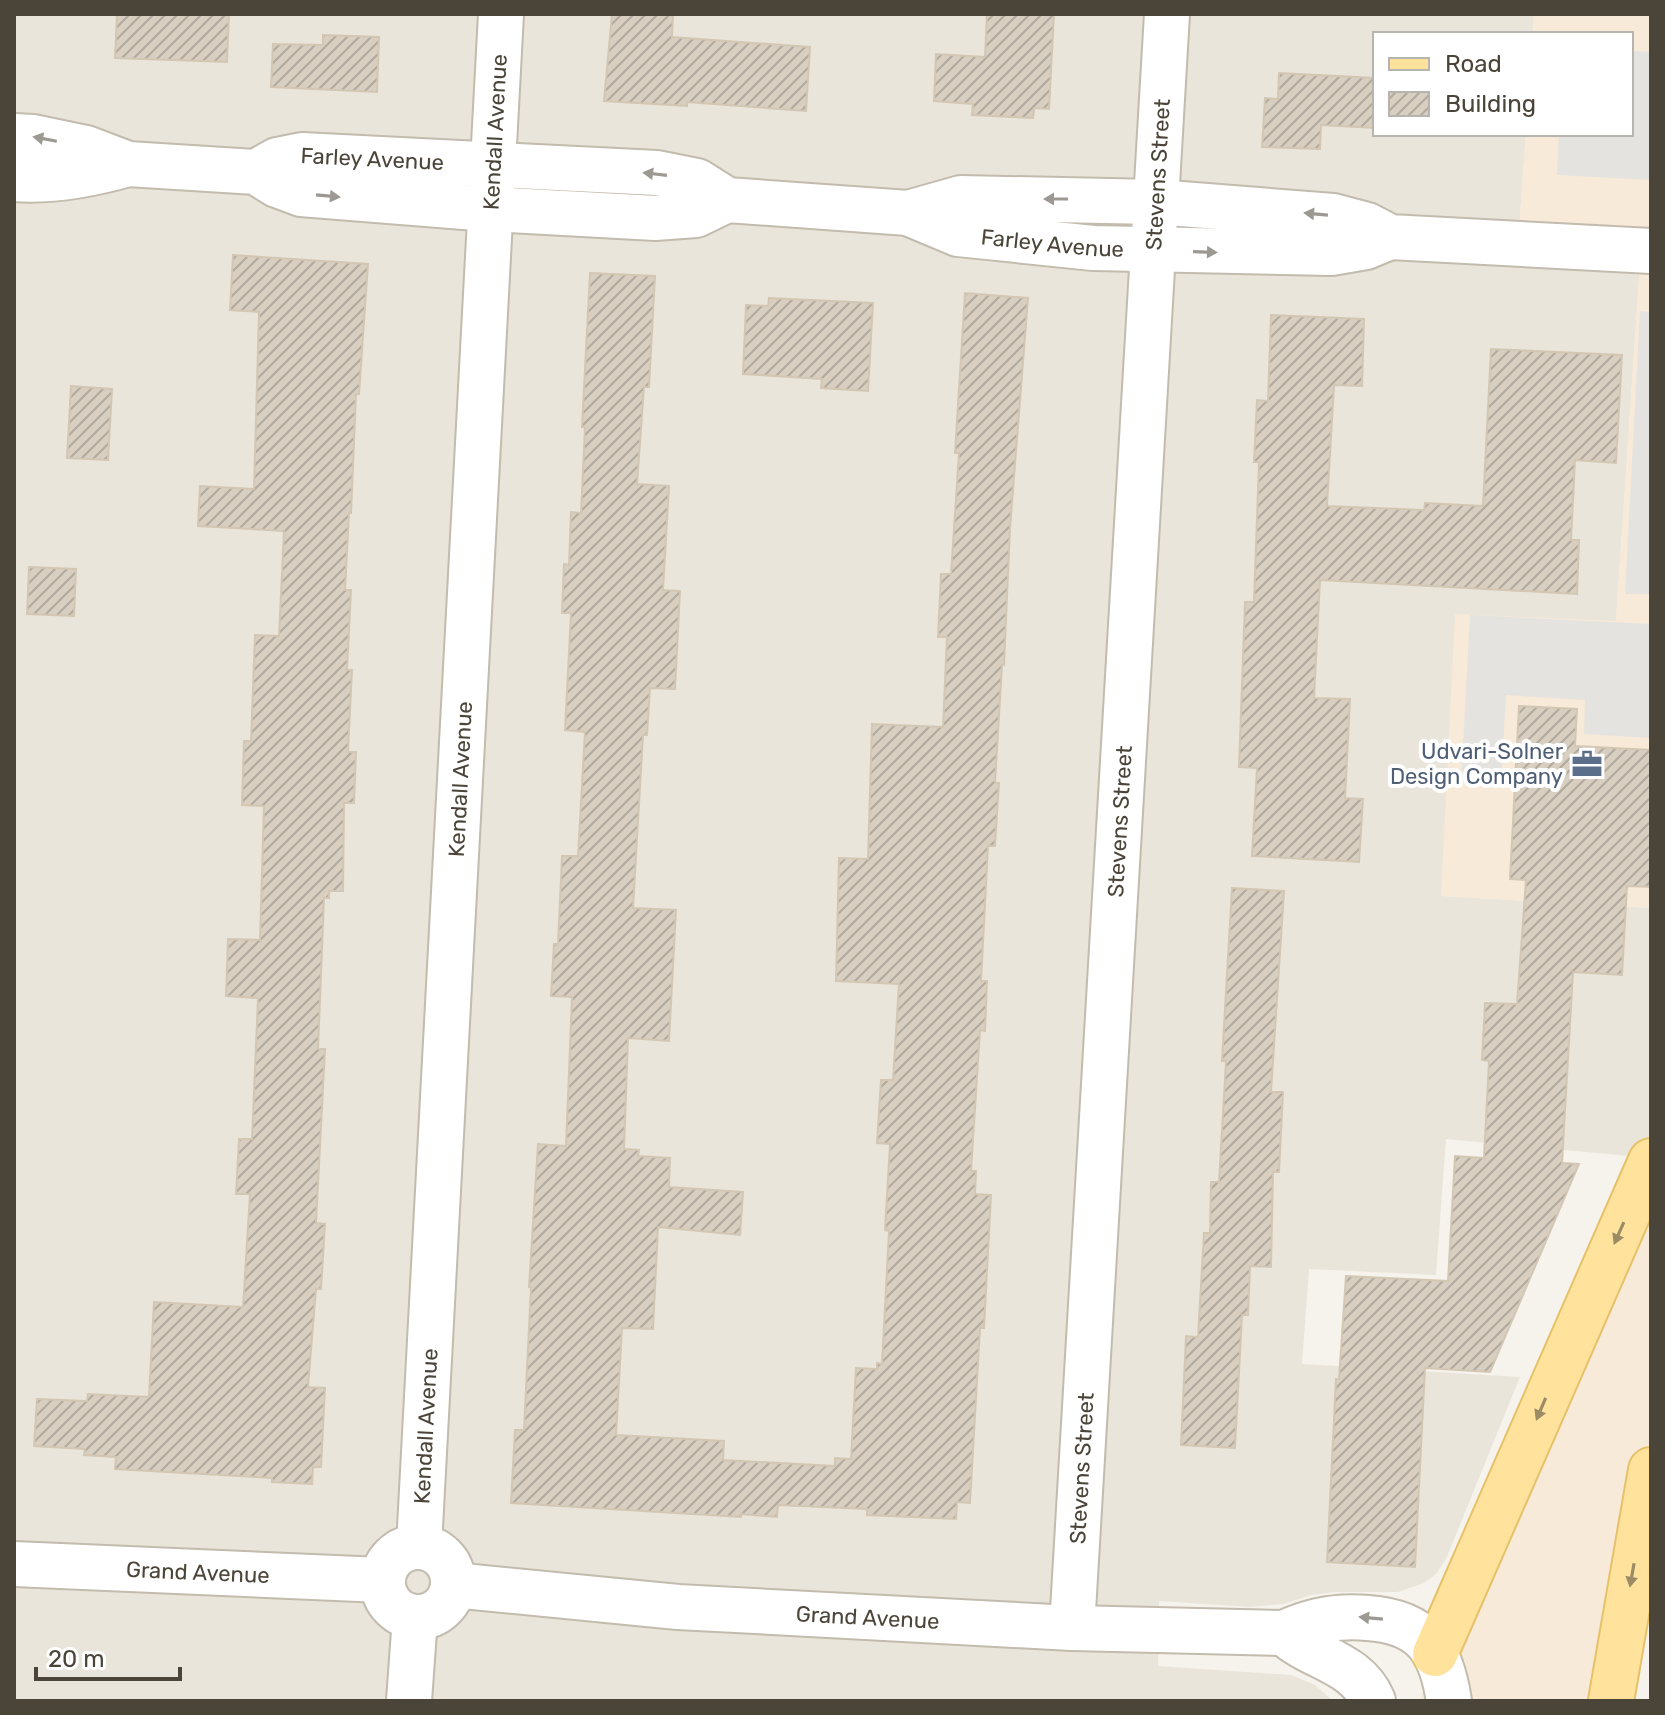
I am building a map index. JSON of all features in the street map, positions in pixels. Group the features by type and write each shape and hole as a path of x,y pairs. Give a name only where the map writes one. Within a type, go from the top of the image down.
{"main road":[{"path":"1435,1654 1651,1161"},
{"path":"1611,1701 1651,1470"}],"street":[{"name":"Kendall Avenue","path":"419,1546 501,14"},
{"name":"Stevens Street","path":"1072,1628 1167,14"},
{"name":"Farley Avenue","path":"14,136 86,148 128,164 256,172 277,185 301,194 655,218 696,215 727,200"},
{"name":"Farley Avenue","path":"256,172 277,160 302,155 657,173 697,181 727,200 908,213 958,234 1093,248 1331,253 1366,247 1390,237"},
{"name":"Farley Avenue","path":"14,179 32,181 86,176 128,164"},
{"name":"Farley Avenue","path":"908,213 961,198 1156,202 1333,216 1367,225 1390,237 1651,251"},
{"path":"419,1546 430,1548 448,1563 453,1585 445,1605 426,1617 405,1615 388,1601 382,1580 390,1560 408,1547 419,1546"},
{"name":"Grand Avenue","path":"14,1564 382,1580"},
{"name":"Grand Avenue","path":"453,1585 678,1607 1072,1628 1284,1633"},
{"path":"409,1701 415,1617"},
{"path":"1284,1633 1334,1617 1395,1620 1419,1633 1435,1654 1445,1678 1449,1701"},
{"path":"1284,1633 1311,1653 1348,1669 1362,1681 1373,1701"},
{"path":"1416,1701 1435,1654"}],"shaded area":[{"path":"14,14 1534,14 1533,32 1373,32 1373,136 1526,136 1518,243 1641,250 1616,621 1441,896 1651,908 1651,1158 1446,1139 1436,1275 1309,1269 1302,1364 1520,1377 1446,1559 1436,1574 1424,1583 1398,1592 1335,1592 1311,1595 1284,1604 1250,1607 1159,1601 1158,1666 1291,1675 1315,1685 1333,1701 14,1701"},
{"path":"1534,14 1651,14 1651,908 1441,896 1455,614 1616,621 1641,250 1518,244 1526,136 1633,136 1633,32 1533,32"},
{"path":"1633,51 1651,52 1651,180 1557,175 1559,136 1633,136"},
{"path":"1640,311 1651,312 1651,594 1625,594"},
{"path":"1470,615 1651,624 1651,738 1584,734 1585,700 1506,695 1501,784 1461,782"},
{"path":"1651,1161 1651,1470 1611,1701 1420,1701 1435,1654"}],"building":[{"path":"117,14 229,14 227,62 115,58"},
{"path":"612,14 673,14 672,37 810,47 806,111 687,102 687,106 604,101"},
{"path":"987,14 1054,14 1049,109 1034,108 1033,118 972,115 973,104 934,101 936,54 985,57"},
{"path":"323,35 379,37 377,92 271,87 273,44 323,45"},
{"path":"1279,73 1373,78 1373,128 1321,125 1320,149 1262,147 1265,98 1278,99"},
{"path":"233,255 368,264 359,394 356,394 345,590 351,590 347,670 352,670 348,752 356,752 354,803 344,803 343,891 329,891 329,898 324,898 318,1049 325,1049 316,1223 325,1224 321,1289 316,1289 308,1387 325,1388 321,1467 313,1467 312,1484 272,1482 272,1478 115,1469 116,1457 84,1455 85,1449 34,1446 37,1399 87,1401 88,1394 149,1397 154,1302 243,1307 250,1194 236,1194 239,1139 252,1139 258,998 226,996 228,939 260,940 264,806 242,805 244,741 251,741 255,635 279,636 284,531 198,526 200,486 254,489 259,312 230,310"},
{"path":"590,273 655,276 649,387 644,387 637,484 669,486 663,590 680,591 675,689 650,688 647,735 643,735 633,908 676,910 669,1041 628,1038 624,1149 639,1150 638,1156 670,1158 669,1187 743,1192 740,1235 658,1227 653,1329 622,1328 616,1435 724,1441 723,1460 835,1466 835,1458 851,1459 856,1368 877,1369 877,1363 882,1364 890,1144 877,1143 881,1080 893,1080 899,984 836,981 839,858 868,859 872,724 943,727 947,637 938,637 941,574 951,574 965,293 1028,298 1010,528 995,783 999,783 995,846 988,846 981,981 987,981 985,1031 980,1030 971,1171 976,1171 975,1194 991,1195 984,1328 980,1328 970,1503 957,1502 956,1519 867,1515 867,1509 778,1505 777,1517 741,1514 741,1517 511,1503 515,1430 524,1430 538,1144 566,1146 572,997 551,996 554,944 558,944 562,856 578,856 585,732 565,730 571,613 562,613 564,564 569,565 571,512 581,513"},
{"path":"769,298 873,303 868,391 821,388 822,379 743,374 746,305 768,306"},
{"path":"1271,315 1364,319 1362,386 1334,385 1327,506 1424,510 1425,503 1483,506 1491,349 1622,355 1616,463 1575,460 1571,540 1579,540 1577,594 1320,580 1314,698 1350,699 1345,798 1363,799 1359,862 1252,856 1257,768 1239,767 1245,602 1254,602 1259,462 1254,462 1257,400 1268,401"},
{"path":"71,386 112,389 108,460 67,458"},
{"path":"29,567 76,569 74,616 27,614"},
{"path":"1519,706 1577,709 1575,746 1651,750 1651,887 1627,886 1622,975 1573,972 1562,1163 1579,1164 1490,1372 1425,1368 1415,1567 1327,1562 1336,1379 1339,1379 1346,1276 1448,1281 1455,1156 1484,1158 1489,1061 1482,1060 1485,1003 1517,1004 1526,880 1510,879"},
{"path":"1232,888 1284,891 1271,1092 1283,1092 1279,1172 1273,1172 1271,1267 1250,1266 1248,1315 1242,1315 1235,1448 1181,1445 1186,1336 1198,1337 1204,1233 1210,1233 1211,1182 1219,1182"}],"place":[{"name":"Udvari-Solner Design Company","path":"1587,764"}]}
